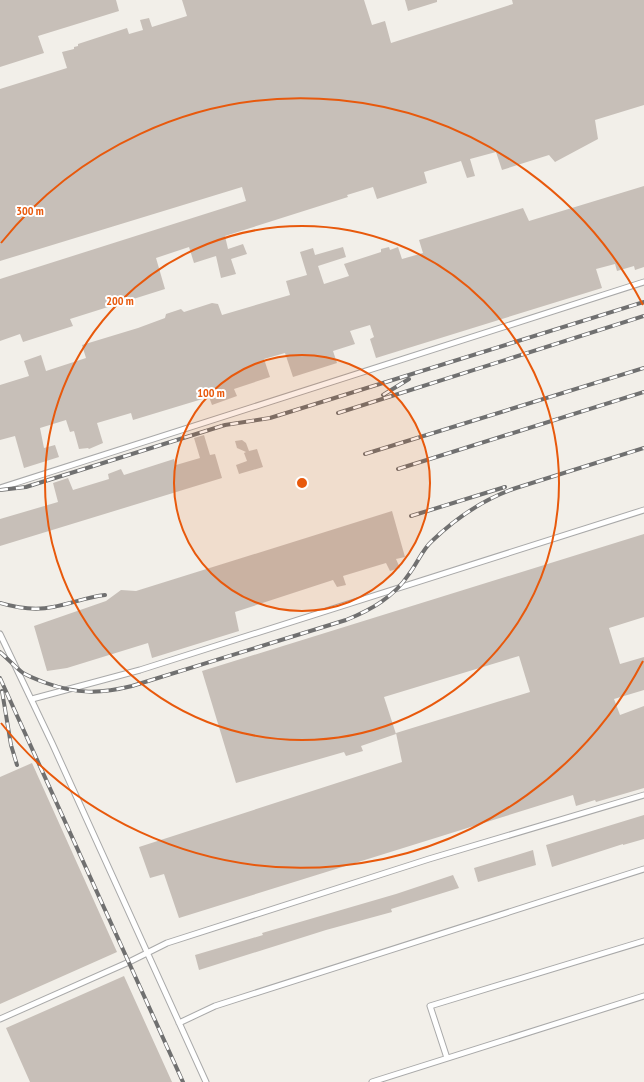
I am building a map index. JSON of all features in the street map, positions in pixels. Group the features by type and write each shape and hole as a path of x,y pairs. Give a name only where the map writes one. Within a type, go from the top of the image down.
{"lane":[{"path":"0,488 644,282"},
{"path":"32,699 140,670 644,510"},
{"path":"0,634 32,699 206,1082"},
{"path":"0,1019 167,943 422,862 644,795"},
{"path":"179,1023 215,1006 644,869"},
{"path":"447,1058 430,1006 644,941"},
{"path":"372,1082 644,996"}],"building":[{"path":"0,0 116,0 119,11 38,36 44,53 0,67"},
{"path":"182,0 364,0 372,25 385,21 391,43 513,4 512,0 644,0 644,105 595,120 598,139 555,162 549,155 502,170 496,152 470,159 475,176 467,178 461,161 424,172 427,183 377,199 373,187 347,195 348,197 225,236 228,249 243,244 247,254 231,259 236,274 221,278 216,256 194,263 189,247 156,258 165,289 70,319 73,326 23,342 20,334 0,341 0,279 246,201 242,187 0,261 0,89 67,68 62,52 74,49 74,47 78,46 78,44 127,28 129,34 143,30 140,20 149,18 152,27 187,16"},
{"path":"405,0 437,0 437,2 408,11"},
{"path":"644,186 644,267 635,270 634,266 617,271 615,264 596,269 602,288 376,358 370,339 374,337 370,325 350,331 355,344 333,351 337,363 293,377 285,353 264,359 270,377 234,389 237,396 212,405 209,397 133,420 131,413 97,423 103,443 89,449 79,449 74,431 70,432 66,420 40,428 44,448 55,445 59,457 24,468 15,436 0,440 0,385 29,376 24,361 41,355 46,371 86,358 82,345 138,328 165,318 166,314 181,309 184,312 212,303 218,304 222,315 290,295 286,281 307,275 300,252 313,248 315,255 343,247 346,257 318,266 324,284 349,276 344,264 381,252 381,249 389,247 390,250 398,247 402,259 423,253 419,240 523,208 529,221"},
{"path":"204,435 210,455 215,454 222,478 0,546 0,519 58,502 53,483 68,478 73,490 109,479 108,474 121,469 124,475 174,459 176,465 200,458 194,438"},
{"path":"242,440 246,443 249,451 257,449 263,467 239,474 236,465 247,461 244,453 246,452 237,448 235,441"},
{"path":"392,511 405,557 396,559 400,568 390,571 386,563 343,576 346,585 337,587 333,580 235,612 239,631 152,658 148,643 67,668 47,671 34,626 106,601 121,590 136,591"},
{"path":"644,534 644,617 609,628 620,664 644,657 644,690 614,699 620,715 644,706 644,788 596,802 595,800 576,806 573,795 179,918 164,874 150,878 139,847 402,762 396,733 530,692 519,656 384,697 396,734 361,746 363,751 346,756 344,752 236,783 202,671"},
{"path":"32,763 117,952 0,1004 0,777"},
{"path":"644,815 644,839 623,844 552,867 546,845"},
{"path":"533,850 536,865 478,882 474,868"},
{"path":"453,875 459,888 391,909 392,912 326,930 199,970 195,955 263,935 262,933 396,894"},
{"path":"124,976 172,1082 30,1082 6,1028"}],"railway":[{"path":"0,490 26,487 225,425 270,418 644,302"},
{"path":"338,413 644,316"},
{"path":"365,454 644,368"},
{"path":"383,395 409,379"},
{"path":"398,469 644,392"},
{"path":"0,652 23,673 37,680 57,687 89,692 120,689 132,686 346,620 373,607 389,596 403,582 432,541 471,510 504,492 644,448"},
{"path":"411,516 505,487"},
{"path":"0,603 19,608 40,609 105,595"},
{"path":"0,678 183,1082"},
{"path":"2,691 11,745 17,765"}]}
